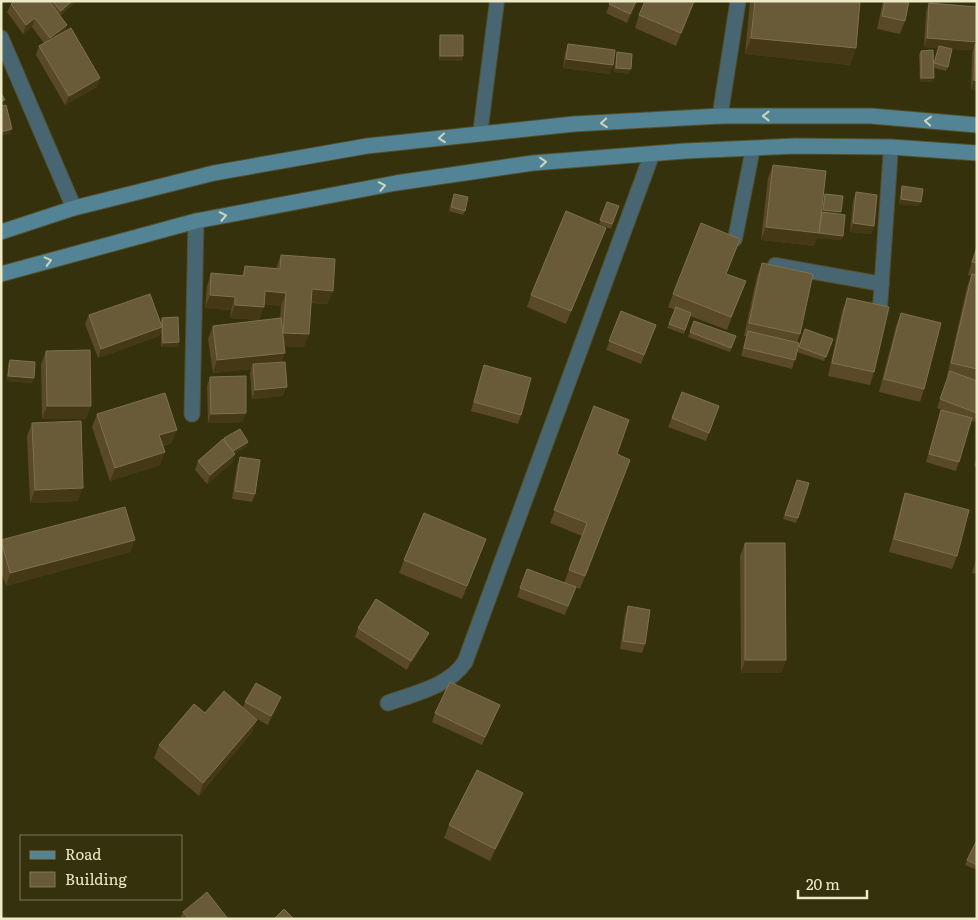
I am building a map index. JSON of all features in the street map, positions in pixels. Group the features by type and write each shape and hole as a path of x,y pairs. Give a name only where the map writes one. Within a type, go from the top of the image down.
{"main road":[{"path":"1,232 74,208 224,171 367,146 574,124 720,116 871,116 977,125"},
{"path":"1,274 196,221 435,177 534,163 796,146 891,147 977,153"}],"street":[{"path":"720,116 738,1"},
{"path":"1,38 74,208"},
{"path":"388,702 440,684 457,673 465,662 652,154"},
{"path":"192,414 196,221"}],"lane":[{"path":"480,134 497,1"},
{"path":"880,307 891,147"},
{"path":"735,239 753,148"},
{"path":"775,265 882,284"}],"building":[{"path":"14,1 49,1 67,25 50,38 35,18 26,25 11,4"},
{"path":"52,1 72,1 61,11"},
{"path":"611,1 636,1 630,14 609,4"},
{"path":"645,1 694,1 681,33 639,15"},
{"path":"755,1 860,1 856,48 751,38"},
{"path":"885,1 909,1 905,21 882,16"},
{"path":"929,3 977,7 977,42 927,38"},
{"path":"71,28 100,78 69,96 39,46"},
{"path":"440,35 463,35 463,56 440,56"},
{"path":"568,44 615,50 613,65 566,59"},
{"path":"975,44 977,44 977,81 974,80"},
{"path":"939,46 952,49 948,67 934,63"},
{"path":"933,50 934,78 921,78 921,51"},
{"path":"617,52 632,54 631,69 616,68"},
{"path":"1,93 5,100 1,101"},
{"path":"6,105 12,129 1,132 1,106"},
{"path":"773,165 826,171 819,233 766,227"},
{"path":"902,186 923,189 921,202 901,199"},
{"path":"856,192 877,195 874,226 853,223"},
{"path":"454,194 468,197 465,211 451,207"},
{"path":"825,194 843,196 841,212 823,210"},
{"path":"607,202 619,206 612,224 600,220"},
{"path":"566,211 606,228 571,311 531,295"},
{"path":"822,212 845,215 843,236 819,233"},
{"path":"701,223 740,239 726,274 746,281 731,317 673,294"},
{"path":"977,247 977,263 972,262"},
{"path":"281,255 335,259 333,291 312,289 309,334 283,333 286,293 265,291 264,307 235,305 235,297 210,295 211,273 244,276 245,266 280,269"},
{"path":"762,263 813,274 800,334 749,323"},
{"path":"972,274 977,275 977,369 951,363"},
{"path":"150,294 162,327 101,349 89,315"},
{"path":"847,298 889,307 874,372 832,363"},
{"path":"676,307 691,313 685,330 669,324"},
{"path":"621,311 656,325 644,355 609,341"},
{"path":"901,313 941,323 924,389 884,379"},
{"path":"178,317 179,342 163,343 162,318"},
{"path":"281,318 285,353 217,360 213,326"},
{"path":"694,321 736,336 731,348 690,332"},
{"path":"805,329 833,339 826,357 799,347"},
{"path":"748,331 799,343 795,360 744,348"},
{"path":"90,350 91,406 47,406 46,351"},
{"path":"10,360 35,362 34,378 8,376"},
{"path":"285,362 287,387 255,390 253,364"},
{"path":"484,365 531,378 521,415 474,402"},
{"path":"950,371 977,381 977,413 940,399"},
{"path":"246,376 246,413 211,414 210,377"},
{"path":"682,392 719,406 709,433 672,418"},
{"path":"165,393 177,430 159,435 165,452 115,468 97,414"},
{"path":"594,406 629,420 617,454 630,460 585,576 569,570 587,523 554,510"},
{"path":"941,410 972,418 959,462 929,454"},
{"path":"81,421 83,488 35,490 32,423"},
{"path":"240,429 248,442 233,451 224,438"},
{"path":"223,439 235,454 210,475 198,461"},
{"path":"240,457 260,460 255,494 235,491"},
{"path":"797,480 809,483 798,518 785,515"},
{"path":"905,493 969,510 957,556 894,539"},
{"path":"125,507 135,540 10,573 1,540"},
{"path":"424,513 486,539 467,586 404,560"},
{"path":"745,543 785,543 786,660 745,660"},
{"path":"527,569 576,587 568,606 520,588"},
{"path":"376,599 429,633 411,661 358,628"},
{"path":"628,606 650,610 645,644 623,641"},
{"path":"450,682 500,705 485,737 435,713"},
{"path":"256,683 281,697 271,716 245,702"},
{"path":"224,691 257,720 203,783 159,745 194,704 205,713"},
{"path":"477,770 523,793 495,849 449,825"},
{"path":"977,840 977,865 967,860"},
{"path":"207,892 228,919 189,919 183,912"},
{"path":"284,909 294,919 274,919"}]}
